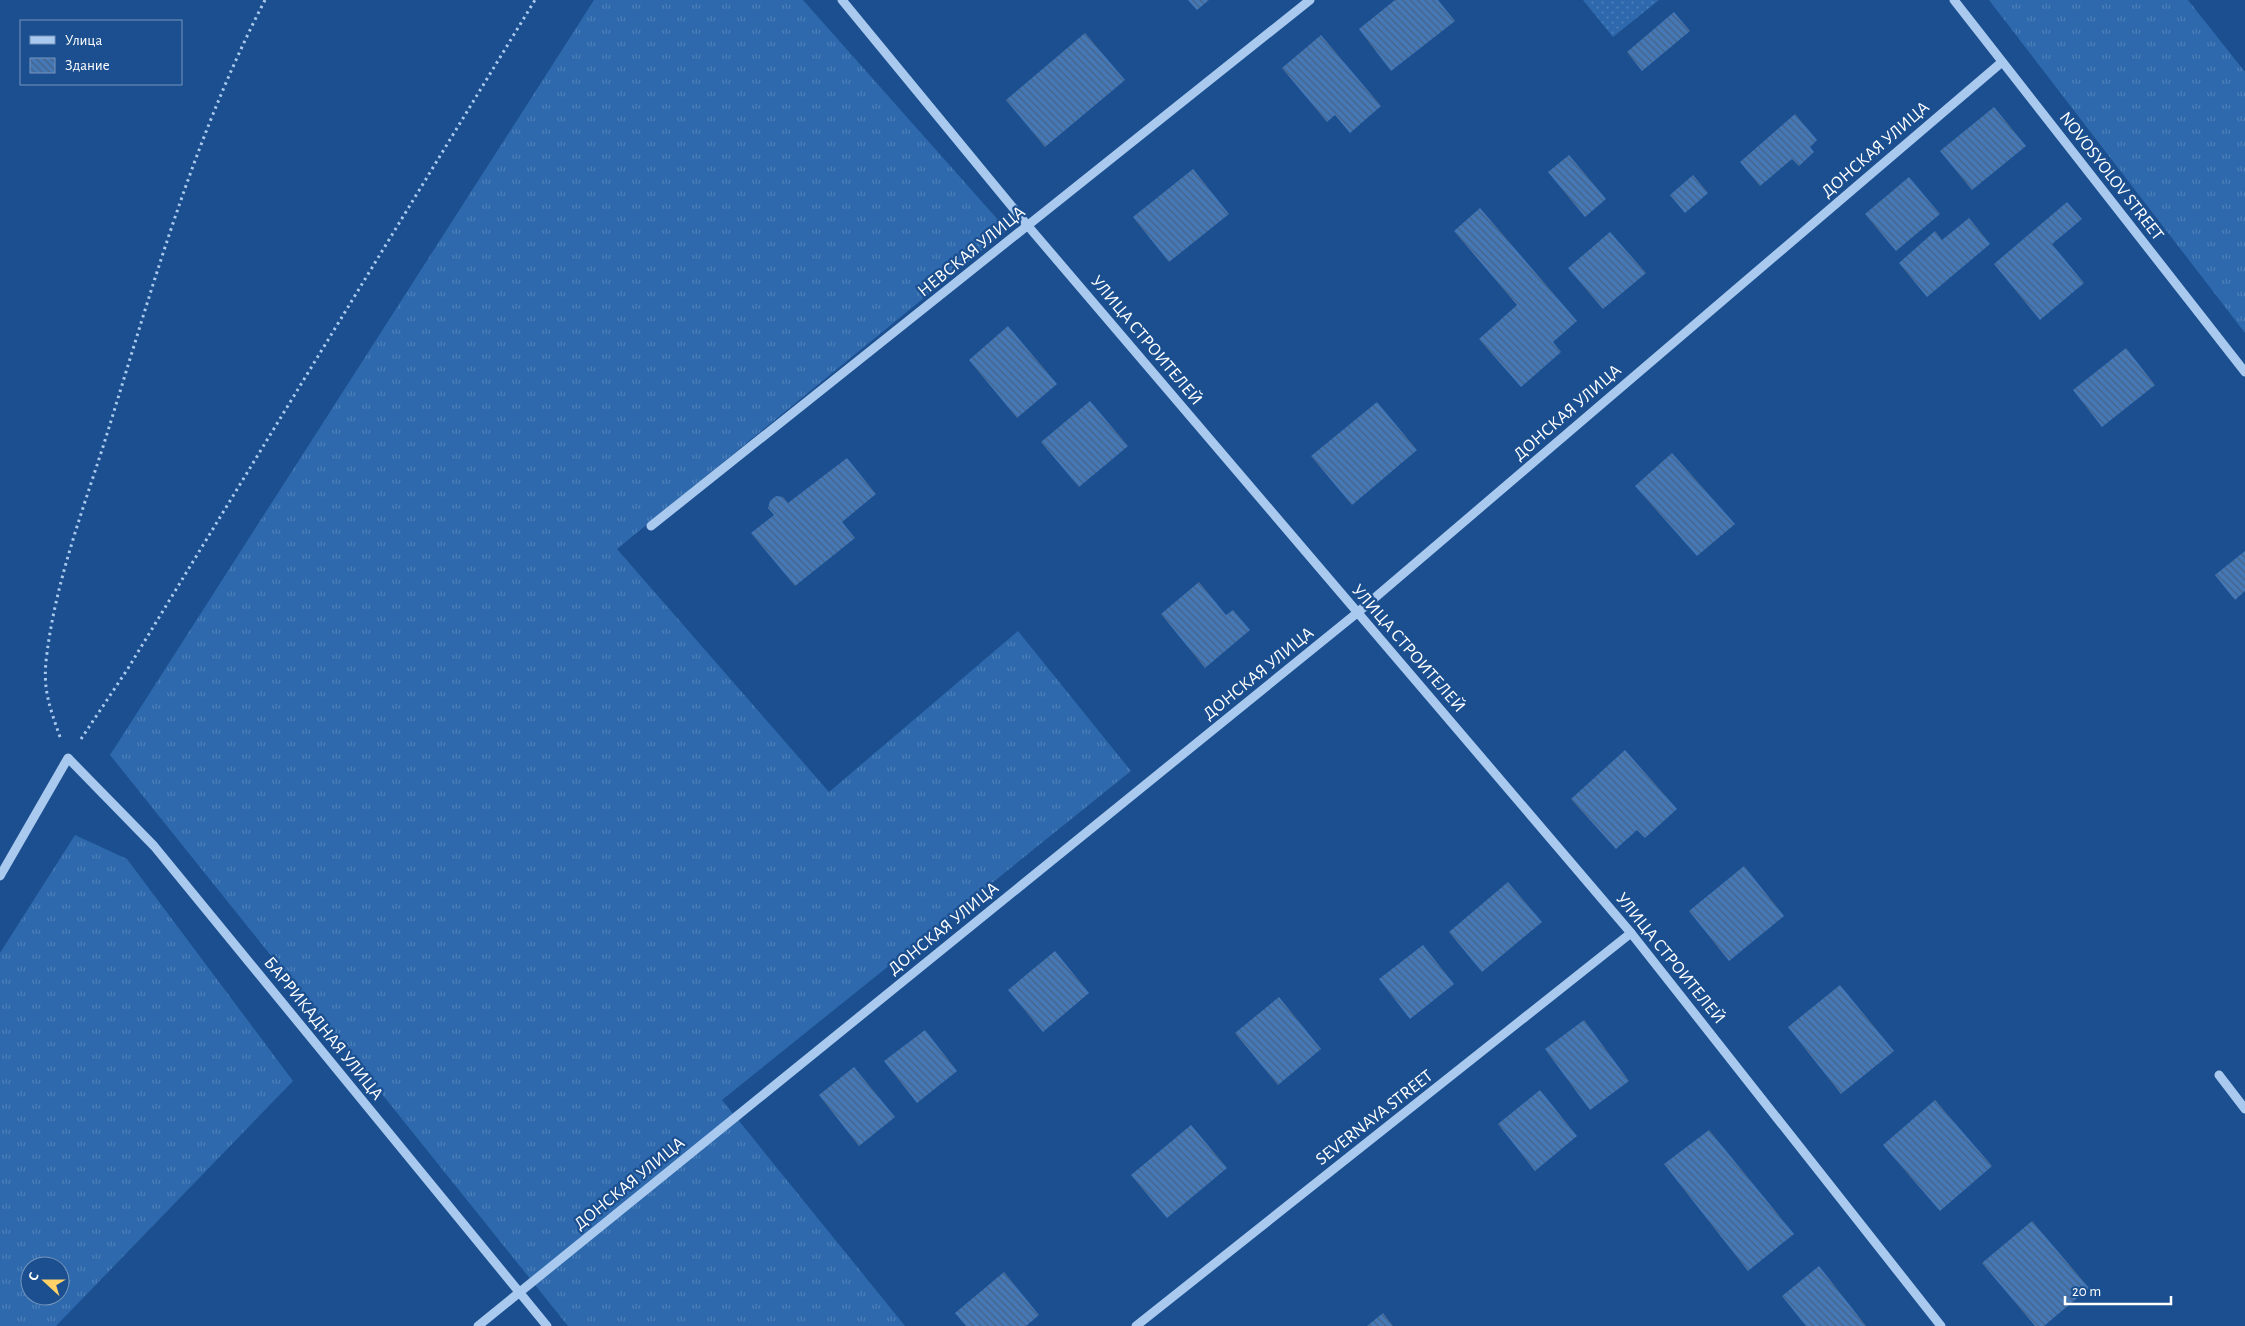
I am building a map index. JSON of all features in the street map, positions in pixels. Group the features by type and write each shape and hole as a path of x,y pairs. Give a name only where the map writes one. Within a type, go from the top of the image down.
{"street":[{"name":"УЛИЦА СТРОИТЕЛЕЙ","path":"842,0 1028,226 1631,933 1941,1326"},
{"name":"НЕВСКАЯ УЛИЦА","path":"651,526 1310,0"},
{"name":"NOVOSYOLOV STREET","path":"1954,0 2245,372"},
{"name":"ДОНСКАЯ УЛИЦА","path":"478,1326 1358,613 2002,62"},
{"path":"0,876 68,758"},
{"name":"БАРРИКАДНАЯ УЛИЦА","path":"68,758 154,846 547,1326"},
{"name":"SEVERNAYA STREET","path":"1136,1326 1631,933"},
{"path":"2219,1075 2245,1109"}],"path":[{"path":"68,758 45,695 46,654 60,585 182,195 236,56 265,0"},
{"path":"68,758 127,670 535,0"}],"green space":[{"path":"594,0 803,0 1007,230 617,549 829,792 1018,631 1131,771 722,1100 905,1326 568,1326 110,755"},
{"path":"1583,0 1659,0 1613,37"},
{"path":"1989,0 2188,0 2245,72 2245,333"},
{"path":"75,835 127,859 293,1081 56,1326 0,1326 0,953"}],"building":[{"path":"1188,0 1209,0 1197,10"},
{"path":"1395,0 1438,0 1455,21 1391,71 1359,29"},
{"path":"1674,12 1690,31 1642,71 1627,52"},
{"path":"1085,33 1125,80 1045,147 1006,100"},
{"path":"1321,35 1381,106 1350,133 1335,115 1327,122 1282,68"},
{"path":"1994,107 2026,146 1972,190 1940,151"},
{"path":"1795,114 1817,140 1810,147 1814,152 1799,166 1792,159 1760,186 1740,162"},
{"path":"1569,155 1606,199 1585,217 1548,172"},
{"path":"1193,169 1229,214 1169,262 1133,217"},
{"path":"1693,175 1708,193 1685,213 1670,195"},
{"path":"1909,177 1940,214 1896,251 1865,214"},
{"path":"2067,202 2082,219 2052,244 2084,283 2040,320 1994,264"},
{"path":"1480,208 1577,321 1553,342 1561,352 1521,387 1479,339 1517,305 1454,231"},
{"path":"1969,218 1990,244 1927,297 1899,263 1935,231 1942,240"},
{"path":"1610,232 1646,273 1603,309 1568,268"},
{"path":"1008,326 1057,384 1017,418 969,360"},
{"path":"2126,348 2155,385 2102,427 2073,390"},
{"path":"1090,401 1128,446 1079,487 1041,442"},
{"path":"1377,402 1417,450 1352,505 1311,456"},
{"path":"1672,453 1735,524 1697,556 1635,486"},
{"path":"847,458 876,494 842,522 855,538 795,586 751,533 774,515 768,508 770,501 776,496 783,497 788,503"},
{"path":"2245,551 2245,591 2235,600 2215,575"},
{"path":"1199,582 1226,615 1233,610 1250,630 1205,668 1161,614"},
{"path":"1625,750 1677,809 1645,838 1637,830 1616,849 1571,799"},
{"path":"1744,866 1784,916 1729,961 1689,911"},
{"path":"1508,882 1542,922 1482,972 1449,932"},
{"path":"1423,945 1454,984 1410,1019 1379,979"},
{"path":"1055,951 1089,993 1043,1032 1008,990"},
{"path":"1840,985 1894,1051 1841,1094 1788,1027"},
{"path":"1279,997 1321,1049 1278,1085 1235,1033"},
{"path":"1584,1020 1629,1081 1590,1110 1545,1049"},
{"path":"925,1030 957,1071 917,1103 884,1061"},
{"path":"854,1067 895,1117 859,1146 819,1095"},
{"path":"1540,1090 1577,1136 1535,1171 1498,1124"},
{"path":"1935,1100 1992,1166 1940,1211 1883,1145"},
{"path":"1191,1125 1227,1168 1167,1218 1131,1175"},
{"path":"1709,1130 1794,1234 1748,1271 1664,1164"},
{"path":"2032,1221 2089,1288 2044,1326 2035,1326 1982,1263"},
{"path":"1819,1266 1866,1326 1806,1326 1782,1296"},
{"path":"1004,1272 1039,1315 1026,1326 966,1326 955,1313"},
{"path":"1383,1313 1393,1326 1367,1326"}]}
